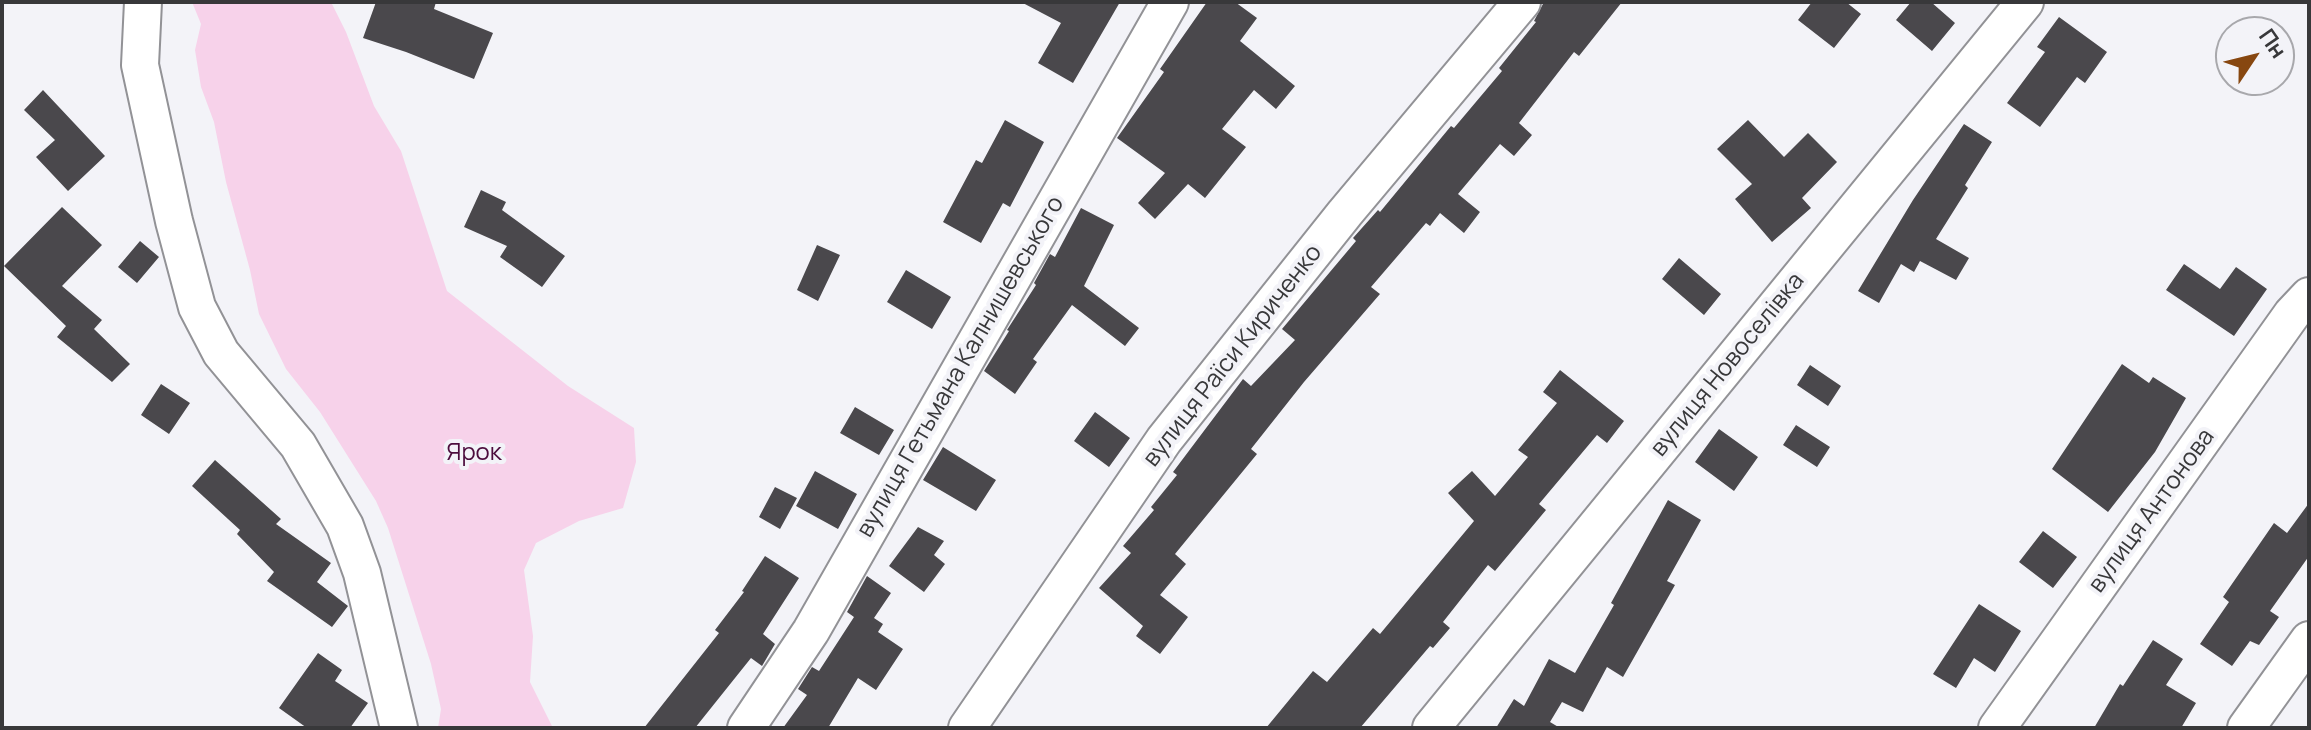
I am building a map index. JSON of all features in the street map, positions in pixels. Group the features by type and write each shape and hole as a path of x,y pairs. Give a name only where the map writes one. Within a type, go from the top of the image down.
{"street":[{"path":"143,2 140,65 164,179 197,307 221,353 298,445 345,526 362,573 399,728"},
{"name":"вулиця Гетьмана Калнишевського","path":"746,728 811,631 1170,2"},
{"name":"вулиця Раїси Кириченко","path":"967,728 1164,440 1345,213 1522,2"},
{"name":"вулиця Новоселівка","path":"1431,728 2025,2"},
{"name":"вулиця Антонова","path":"1997,728 2292,314 2309,296"},
{"path":"2246,728 2309,640"}],"green space":[{"name":"Ярок","path":"192,2 331,2 374,106 401,151 447,291 568,386 634,428 636,462 623,508 579,521 536,543 524,570 533,636 530,682 553,728 438,728 441,709 431,664 388,528 376,501 320,412 286,369 259,314 214,122 201,87 195,50 201,24"}],"building":[{"path":"376,2 436,2 434,9 493,33 474,79 363,38"},
{"path":"1021,2 1120,2 1073,83 1038,63 1061,23"},
{"path":"1207,2 1235,2 1257,18 1240,41 1295,86 1276,109 1254,90 1222,129 1246,147 1205,198 1188,184 1155,219 1138,203 1165,173 1117,138 1164,72 1160,69"},
{"path":"1544,2 1622,2 1579,56 1574,52 1519,123 1532,135 1514,156 1500,144 1458,194 1480,212 1464,233 1440,213 1430,226 1426,223 1371,287 1380,294 1251,449 1257,454 1175,554 1186,564 1160,595 1188,617 1160,654 1136,636 1143,626 1099,588 1131,553 1123,546 1154,510 1151,507 1177,475 1173,472 1243,379 1251,386 1295,340 1282,329 1356,241 1353,238 1378,210 1380,212 1451,126 1454,128 1502,71 1499,68 1536,22"},
{"path":"1812,2 1846,2 1861,14 1834,48 1798,20"},
{"path":"1911,2 1931,2 1955,23 1932,51 1896,20"},
{"path":"2059,17 2107,52 2085,83 2077,77 2040,127 2007,103 2045,52 2037,47"},
{"path":"43,90 105,156 68,191 36,157 55,140 24,110"},
{"path":"1005,120 1044,142 1010,207 1003,203 981,243 943,222 976,160 982,163"},
{"path":"1748,120 1784,157 1808,133 1837,162 1802,198 1811,208 1772,242 1735,199 1752,184 1717,149"},
{"path":"1964,124 1992,142 1936,239 1969,258 1956,280 1920,261 1914,272 1901,264 1879,303 1858,291"},
{"path":"481,190 506,202 502,210 565,256 542,287 500,257 507,246 464,227"},
{"path":"62,207 102,245 62,286 102,320 94,329 130,364 112,382 57,337 66,326 4,266"},
{"path":"1081,208 1114,225 1084,286 1139,328 1125,346 1072,305 1033,359 1037,362 1015,394 984,371 1036,285 1034,283 1050,254 1055,257"},
{"path":"140,241 159,257 137,283 118,267"},
{"path":"817,245 840,255 818,301 797,290"},
{"path":"1679,258 1721,294 1704,315 1662,279"},
{"path":"2184,264 2220,289 2236,267 2267,289 2234,336 2166,290"},
{"path":"906,270 951,297 932,329 887,302"},
{"path":"2122,364 2149,383 2153,377 2186,398 2155,452 2108,512 2052,469"},
{"path":"1810,365 1841,386 1828,406 1797,385"},
{"path":"1560,370 1624,421 1607,443 1597,435 1539,504 1546,510 1495,571 1488,565 1443,622 1450,628 1433,648 1430,646 1360,728 1266,728 1313,671 1327,682 1373,628 1380,634 1474,521 1448,493 1472,471 1495,496 1528,457 1518,450 1557,403 1543,392"},
{"path":"161,384 190,403 169,434 141,415"},
{"path":"855,407 894,430 879,455 840,433"},
{"path":"1095,412 1130,438 1109,467 1074,441"},
{"path":"1796,425 1830,447 1817,467 1783,445"},
{"path":"1719,429 1758,457 1734,491 1695,462"},
{"path":"943,447 996,480 976,511 923,480"},
{"path":"215,460 281,519 276,524 331,563 317,582 348,606 332,627 267,581 274,572 237,534 240,530 192,486"},
{"path":"815,471 857,494 838,529 796,506"},
{"path":"775,487 797,498 780,529 759,517"},
{"path":"1668,500 1701,520 1667,581 1675,585 1623,677 1607,667 1583,712 1562,702 1550,722 1560,728 1496,728 1514,699 1524,706 1549,659 1575,673"},
{"path":"2309,503 2309,556 2270,611 2279,617 2259,645 2250,641 2232,666 2200,644 2229,602 2223,597 2274,523 2287,533"},
{"path":"918,527 944,541 934,555 945,564 924,592 889,566"},
{"path":"2043,531 2077,557 2053,588 2019,562"},
{"path":"765,556 799,578 763,634 775,644 762,666 751,658 695,728 644,728 719,633 715,630 744,592"},
{"path":"867,576 891,593 874,618 883,624 878,632 903,649 876,690 858,678 828,728 783,728 807,695 798,689 812,667 819,671 854,617 847,612"},
{"path":"1979,604 2021,631 1995,672 1974,658 1956,688 1933,674"},
{"path":"2153,640 2183,659 2166,685 2196,703 2181,728 2094,728 2120,684 2123,686"},
{"path":"318,653 342,670 335,681 368,703 350,728 307,728 279,708"}]}
